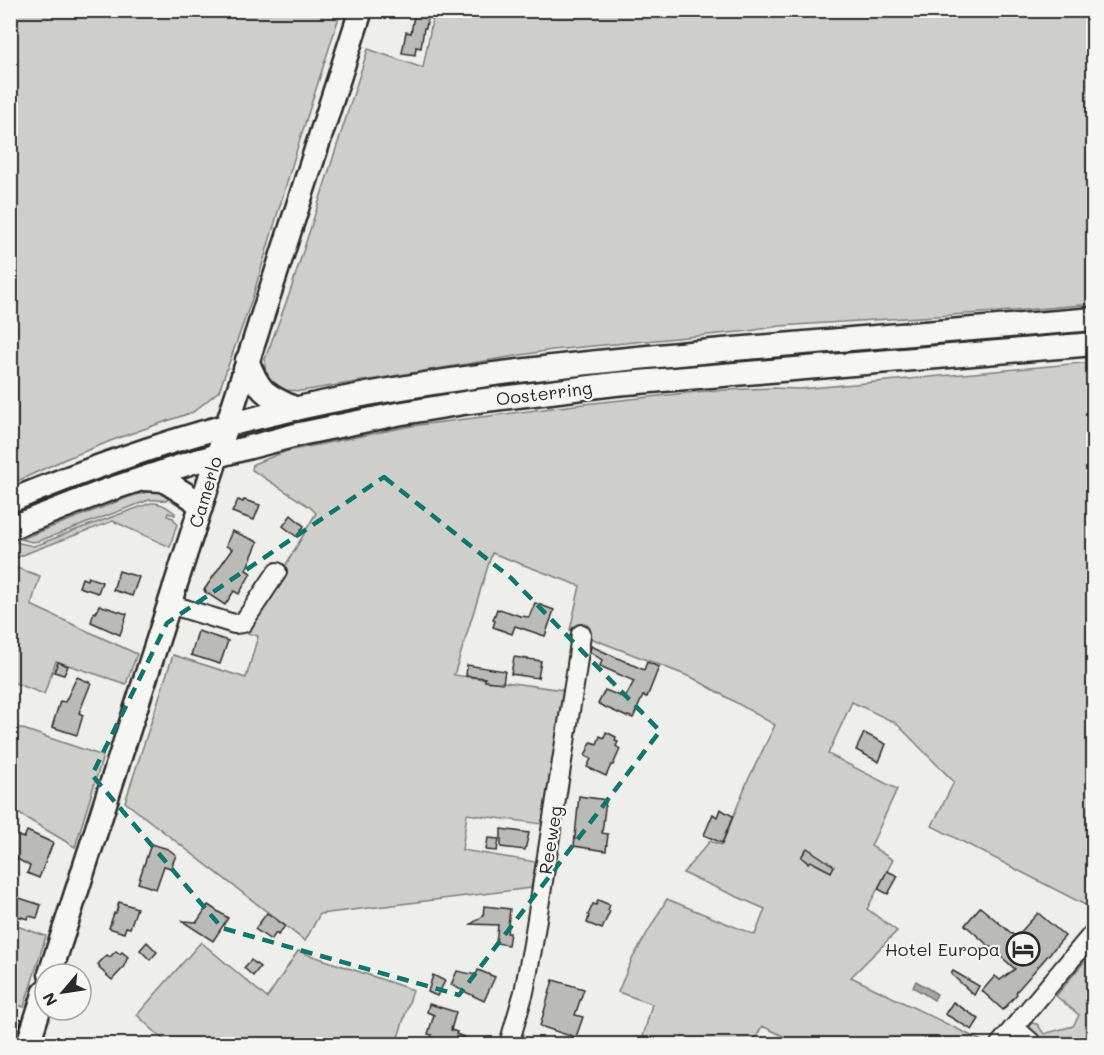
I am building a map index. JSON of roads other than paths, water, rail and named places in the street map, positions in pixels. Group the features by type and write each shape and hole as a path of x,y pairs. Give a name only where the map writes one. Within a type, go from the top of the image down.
{"main road":[{"name":"Camerlo","path":"54,962 361,10"},
{"name":"Oosterring","path":"10,501 122,457 226,426 382,391 618,359 1094,319"},
{"name":"Oosterring","path":"10,528 139,479 217,455 397,414 470,402 641,382 1094,344"},
{"path":"247,360 264,392 296,409"},
{"path":"139,479 163,480 192,498 201,507"},
{"path":"28,1044 35,1022"}],"street":[{"path":"169,604 234,624 243,623 276,572"},
{"name":"Reeweg","path":"508,1044 524,992 533,944 581,634"},
{"path":"1000,1044 1094,932"},
{"path":"1015,1028 1032,1044"}],"place":[{"name":"Hotel Europa","path":"1023,949"}]}
